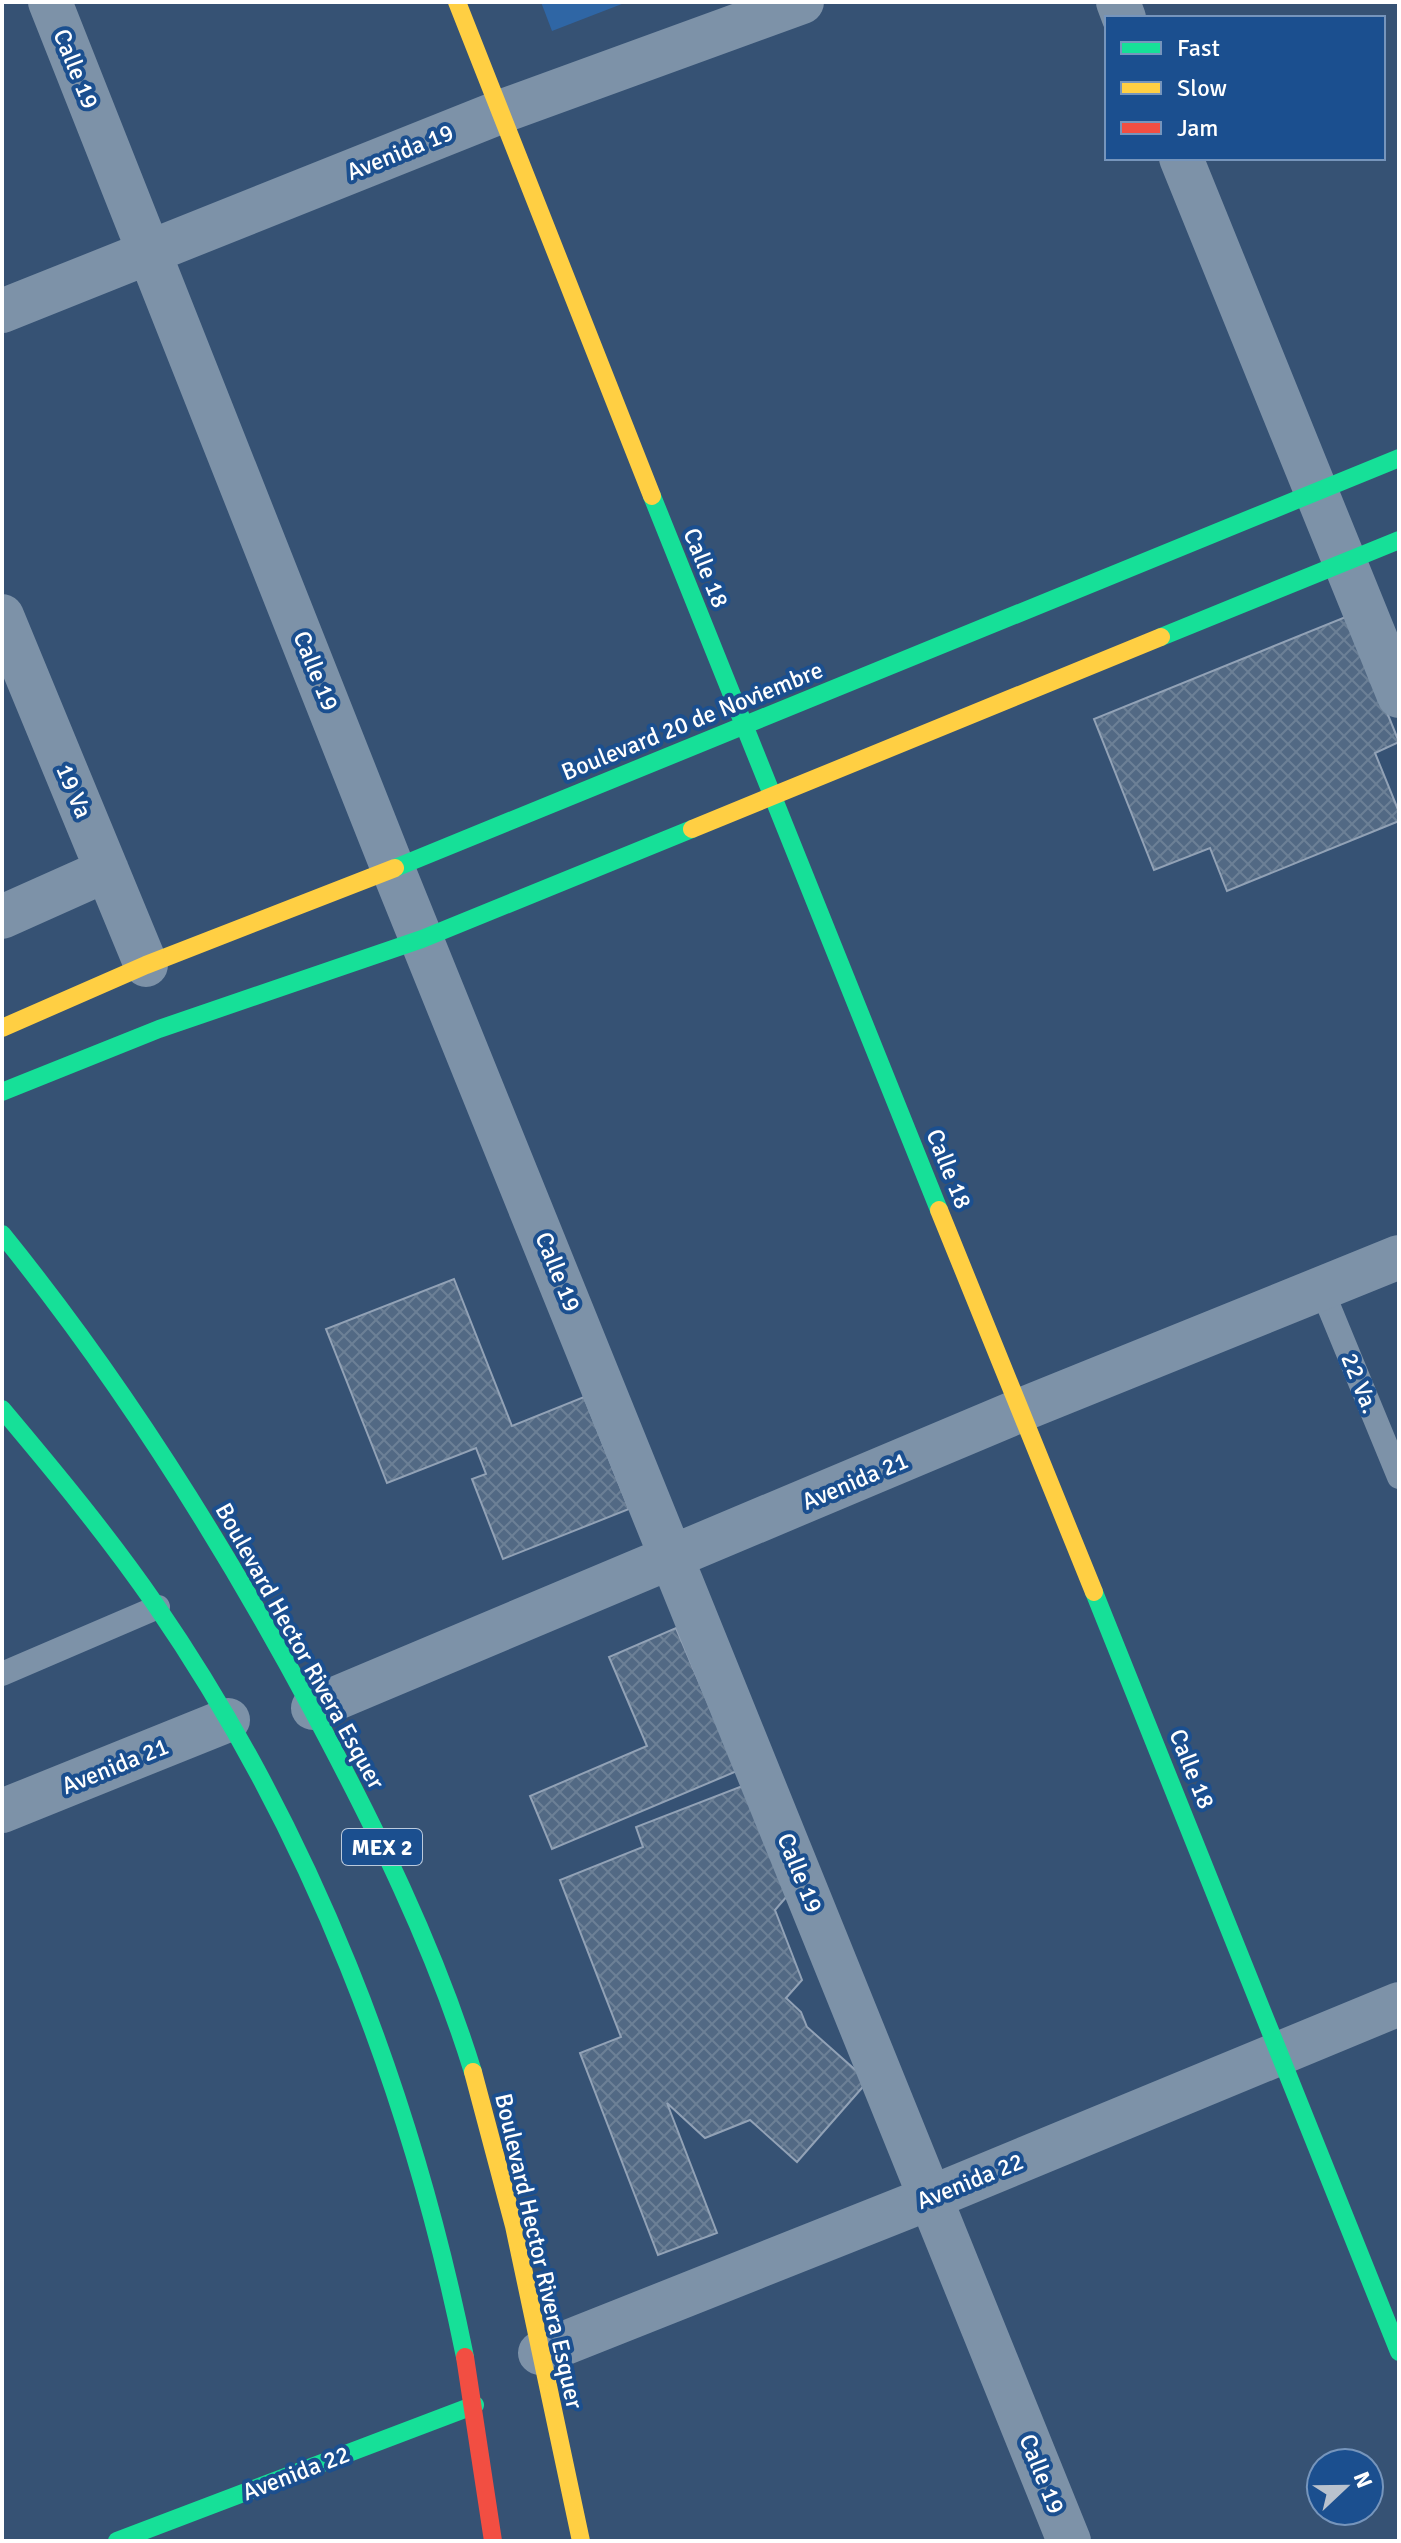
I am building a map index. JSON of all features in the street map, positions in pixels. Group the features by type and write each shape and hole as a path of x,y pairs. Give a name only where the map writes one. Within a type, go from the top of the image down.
{"main road":[{"name":"Calle 18","path":"457,2 743,727 1281,2053 1399,2352"},
{"name":"Boulevard 20 de Noviembre","path":"2,1028 146,965 393,869 1399,458"},
{"path":"2,1092 159,1029 422,939 1399,540"},
{"name":"Boulevard Hector Rivera Esquer","path":"2,1234 147,1427 235,1570 313,1708 389,1860 437,1975 487,2120 581,2541"},
{"name":"MEX 2","path":"2,1409 83,1507 158,1607 228,1720 320,1896 381,2045 420,2171 453,2296 475,2405 493,2541"},
{"name":"Avenida 22","path":"117,2541 475,2405"}],"street":[{"name":"Calle 19","path":"50,2 393,869 674,1557 1069,2541"},
{"name":"Avenida 19","path":"2,311 500,112 802,2"},
{"path":"1182,160 1399,696"},
{"name":"19 Va","path":"2,616 146,965"},
{"path":"2,917 107,870"},
{"name":"Avenida 21","path":"313,1708 1021,1410 1399,1257"},
{"name":"Avenida 21","path":"2,1811 228,1720"},
{"name":"Avenida 22","path":"540,2353 930,2198 1399,2004"}],"lane":[{"name":"22 Va.","path":"1322,1290 1399,1477"},
{"path":"2,1674 158,1607"}],"shaded area":[{"path":"541,2 627,2 552,31"}],"building":[{"path":"1348,616 1399,742 1375,753 1399,812 1399,821 1227,891 1210,848 1154,870 1094,719"},
{"path":"454,1279 512,1426 584,1397 629,1509 503,1559 472,1479 486,1474 476,1448 387,1483 326,1329"},
{"path":"676,1628 737,1771 552,1849 530,1796 647,1746 609,1657"},
{"path":"745,1785 788,1895 775,1910 802,1980 786,1998 801,2012 807,2027 868,2081 797,2162 750,2120 705,2138 667,2103 717,2233 658,2255 580,2053 621,2037 560,1880 643,1847 636,1827"}],"traffic: fast":[{"path":"395,868 1399,458"},
{"path":"652,496 939,1210"},
{"path":"1161,637 1399,540"},
{"path":"2,1092 159,1029 422,939 692,829"},
{"path":"2,1234 89,1347 169,1465 279,1648 402,1888 440,1979 473,2072"},
{"path":"2,1409 100,1529 155,1604 211,1690 261,1779 307,1871 348,1965 416,2158 443,2257 465,2357"},
{"path":"1094,1592 1399,2352"},
{"path":"117,2541 475,2405"}],"traffic: slow":[{"path":"457,2 652,496"},
{"path":"692,829 1161,637"},
{"path":"2,1028 146,965 395,868"},
{"path":"939,1210 1094,1592"},
{"path":"473,2072 514,2226 581,2541"}],"traffic: jam":[{"path":"465,2357 493,2541"}]}
